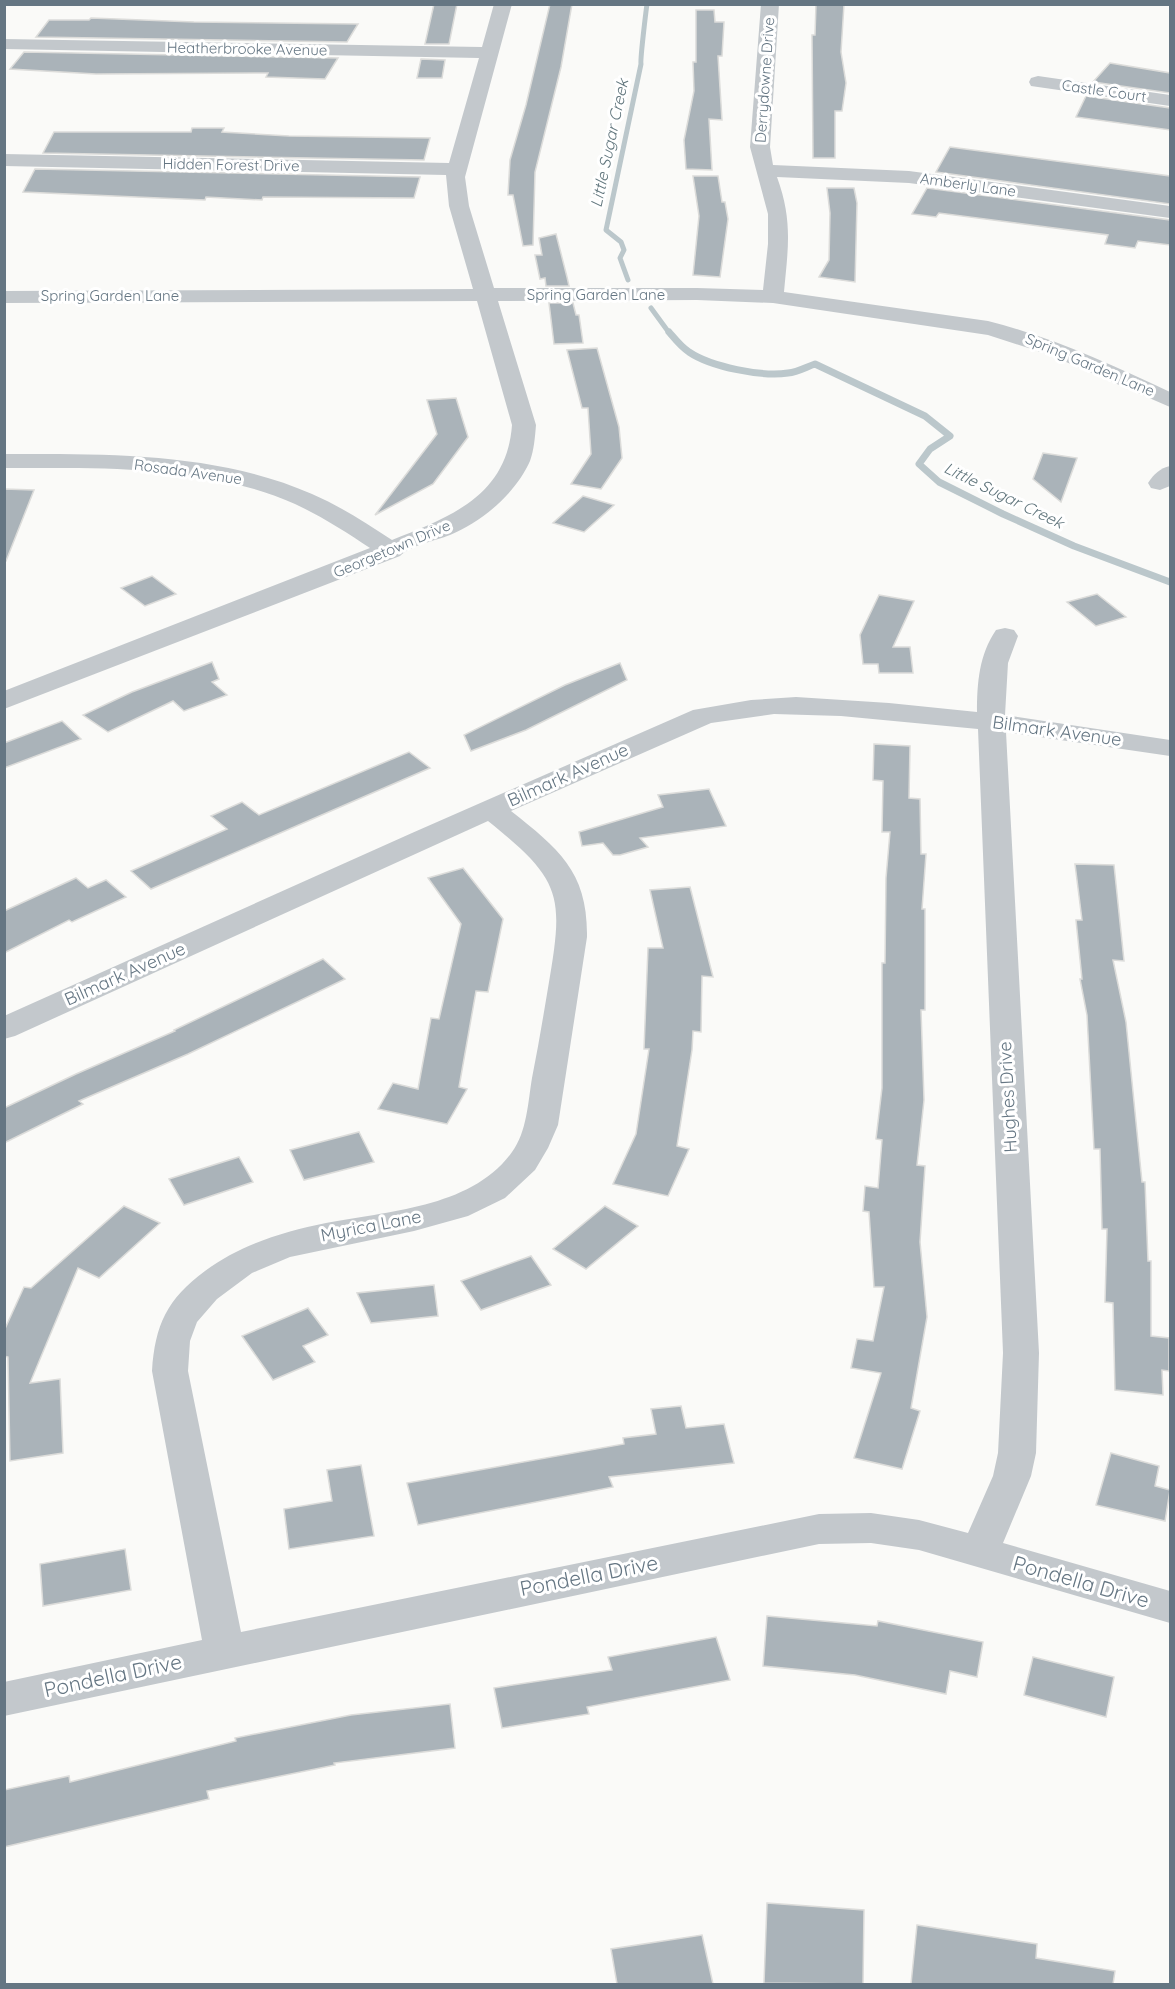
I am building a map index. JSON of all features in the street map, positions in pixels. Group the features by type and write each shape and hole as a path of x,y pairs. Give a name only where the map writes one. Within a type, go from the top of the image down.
{"street":[{"name":"Georgetown Drive","path":"4,701 445,528 475,511 497,492 518,464 524,444 524,425 459,206 455,177 503,4"},
{"name":"Derrydowne Drive","path":"770,4 760,159 772,189 778,216 773,297"},
{"name":"Heatherbrooke Avenue","path":"4,44 489,53"},
{"name":"Castle Court","path":"1038,82 1170,101"},
{"name":"Hidden Forest Drive","path":"4,160 457,169"},
{"name":"Amberly Lane","path":"765,171 909,177 1170,212"},
{"name":"Spring Garden Lane","path":"4,297 697,294 773,297 988,328 1020,335 1050,345 1170,400"},
{"name":"Rosada Avenue","path":"4,460 144,463 211,472 252,482 300,498 331,513 391,551"},
{"name":"Hughes Drive","path":"979,1553 1012,1476 1017,1453 1021,1353 992,754 993,668 998,648 1005,636"},
{"name":"Bilmark Avenue","path":"4,1029 687,722 737,708 774,704 806,705 954,717 1170,748"},
{"name":"Myrica Lane","path":"225,1652 170,1371 172,1343 176,1329 192,1302 214,1280 242,1261 293,1242 446,1211 482,1196 498,1186 531,1151 541,1125 572,937 572,906 565,883 550,859 492,810"},
{"name":"Pondella Drive","path":"4,1699 819,1529 871,1528 919,1535 1170,1607"}],"building":[{"path":"434,4 457,4 449,44 425,44"},
{"path":"550,4 572,4 561,67 535,172 533,245 523,246 513,195 508,195 510,160 526,105"},
{"path":"816,4 844,4 841,52 846,83 842,111 835,111 835,158 813,158 812,35 815,35"},
{"path":"696,10 714,10 715,22 724,22 722,56 718,56 722,120 709,119 712,170 686,169 684,140 694,91"},
{"path":"91,18 358,24 347,42 36,37 49,20 89,20"},
{"path":"24,52 338,58 325,79 266,77 268,73 96,74 10,69"},
{"path":"421,59 445,60 442,78 417,78"},
{"path":"1110,63 1170,73 1170,93 1093,82"},
{"path":"1086,96 1170,108 1170,130 1076,117"},
{"path":"192,128 224,128 222,132 289,136 430,138 424,160 43,153 54,132 191,132"},
{"path":"950,147 1170,176 1170,204 936,172"},
{"path":"35,169 420,177 414,198 263,197 262,200 206,197 205,200 23,192"},
{"path":"693,176 718,176 722,202 725,202 728,219 720,277 693,275 699,216"},
{"path":"827,188 854,188 857,203 855,282 819,277 829,260 830,213"},
{"path":"927,188 1170,220 1170,245 1138,241 1135,248 1105,244 1108,235 939,213 936,217 912,214"},
{"path":"556,234 569,286 546,286 545,278 540,279 535,255 542,255 539,238"},
{"path":"549,303 573,303 576,315 579,315 583,343 554,344"},
{"path":"597,348 619,427 622,458 601,489 571,484 591,454 588,408 582,408 567,350"},
{"path":"456,398 468,437 433,484 375,515 437,434 427,400"},
{"path":"1043,453 1077,458 1061,502 1033,479"},
{"path":"4,489 34,490 6,561 4,561"},
{"path":"583,496 614,505 584,532 553,523"},
{"path":"152,576 176,594 145,606 121,588"},
{"path":"1097,594 1126,617 1096,626 1067,602"},
{"path":"879,595 914,601 893,647 910,647 913,673 879,673 878,664 863,664 860,635"},
{"path":"212,662 219,679 212,682 227,695 184,711 173,701 108,732 83,715 132,692"},
{"path":"620,663 627,680 526,730 471,751 464,735 565,685"},
{"path":"62,721 81,739 4,768 4,743"},
{"path":"874,744 910,746 909,798 920,799 921,854 926,854 922,909 925,909 925,1010 921,1010 924,1100 917,1165 925,1166 920,1242 927,1317 911,1408 920,1411 902,1469 854,1458 881,1373 851,1368 857,1339 873,1341 884,1287 874,1287 869,1212 863,1211 865,1186 878,1188 882,1140 876,1139 882,1088 882,963 885,963 886,878 890,832 882,832 883,781 873,780"},
{"path":"409,752 430,768 151,889 131,871 227,829 211,816 242,802 259,815"},
{"path":"709,789 726,826 640,838 648,847 620,855 613,855 603,843 582,846 579,832 663,807 658,795"},
{"path":"1075,864 1114,865 1124,961 1113,960 1126,1022 1142,1182 1145,1182 1148,1261 1151,1261 1151,1336 1169,1338 1169,1371 1162,1370 1163,1395 1115,1390 1113,1303 1105,1302 1107,1229 1102,1229 1100,1149 1094,1149 1087,1015 1080,979 1082,979 1076,920 1082,920"},
{"path":"463,868 503,919 488,992 476,991 459,1087 467,1089 447,1124 378,1109 393,1083 418,1089 431,1018 439,1019 461,924 428,878"},
{"path":"76,878 88,888 106,880 126,897 72,922 69,920 4,953 4,911"},
{"path":"690,887 713,977 702,976 701,1032 693,1031 677,1146 689,1149 668,1196 613,1184 636,1134 649,1049 644,1049 648,948 663,948 650,890"},
{"path":"323,959 345,979 188,1054 79,1101 83,1104 4,1143 4,1108 175,1031"},
{"path":"359,1132 374,1162 304,1180 290,1150"},
{"path":"239,1157 253,1182 184,1205 169,1179"},
{"path":"124,1206 160,1223 99,1278 78,1268 30,1383 60,1379 63,1453 10,1461 8,1357 4,1356 4,1331 24,1287 31,1288"},
{"path":"605,1206 638,1226 586,1269 553,1249"},
{"path":"531,1256 551,1285 481,1310 461,1281"},
{"path":"434,1285 438,1316 371,1323 357,1293"},
{"path":"308,1308 328,1335 303,1346 315,1362 273,1380 242,1336"},
{"path":"681,1406 686,1428 724,1424 734,1463 609,1477 613,1487 418,1525 407,1483 624,1444 623,1438 656,1434 651,1409"},
{"path":"1111,1453 1159,1466 1155,1486 1170,1490 1165,1521 1096,1505"},
{"path":"361,1465 374,1536 289,1549 284,1509 332,1501 327,1470"},
{"path":"125,1549 131,1590 43,1606 40,1564"},
{"path":"767,1616 877,1626 878,1621 983,1642 977,1677 950,1671 946,1694 855,1675 763,1666"},
{"path":"716,1637 730,1680 587,1707 589,1714 502,1728 494,1688 612,1670 608,1657"},
{"path":"1033,1657 1114,1677 1106,1717 1024,1695"},
{"path":"450,1704 455,1748 334,1763 335,1765 207,1791 209,1799 4,1847 4,1790 69,1776 70,1782 236,1741 235,1738 351,1715"},
{"path":"767,1903 864,1910 863,1984 764,1983"},
{"path":"917,1925 1037,1944 1036,1958 1115,1971 1113,1984 911,1984"},
{"path":"702,1935 713,1984 617,1984 611,1949"}],"waterway":[{"name":"Little Sugar Creek","path":"628,280 620,258 624,250 621,242 606,230 641,64 647,4"},
{"name":"Little Sugar Creek","path":"651,308 670,334"},
{"name":"Little Sugar Creek","path":"669,332 686,350 710,362 737,370 765,374 795,372 815,364 925,416 950,436 930,449 919,464 939,482 1074,546 1170,582"}]}
